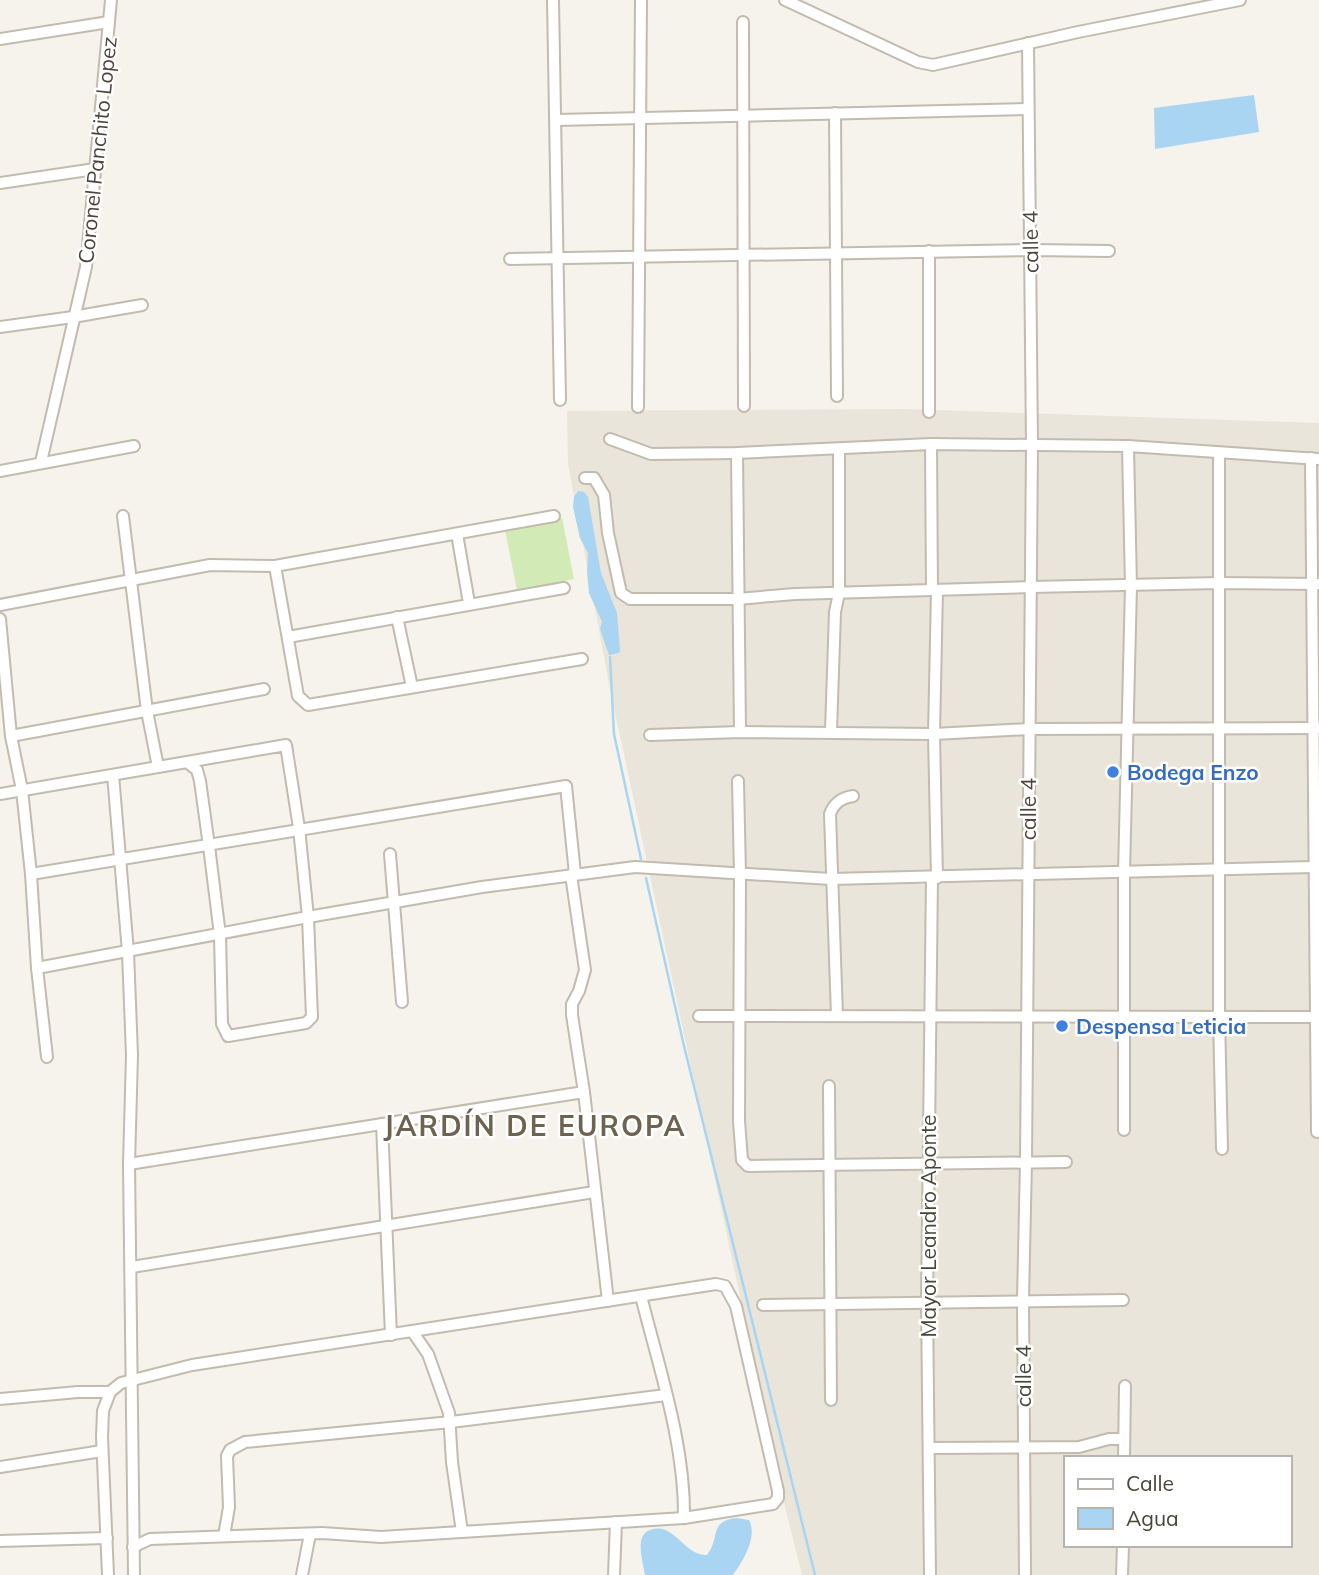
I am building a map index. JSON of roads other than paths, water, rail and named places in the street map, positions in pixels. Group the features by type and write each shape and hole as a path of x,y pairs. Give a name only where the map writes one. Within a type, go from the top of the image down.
{"street":[{"name":"Coronel Panchito Lopez","path":"41,462 86,267 111,0"},
{"path":"554,0 560,400"},
{"path":"638,407 641,0"},
{"path":"785,0 918,62 933,65 1240,0"},
{"path":"0,39 109,22"},
{"path":"743,22 744,406"},
{"name":"calle 4","path":"1025,1575 1023,1300 1032,445 1028,43"},
{"path":"556,120 1028,109"},
{"path":"835,113 837,396"},
{"path":"0,183 95,169"},
{"path":"510,258 929,251 1109,251"},
{"path":"929,251 929,412"},
{"path":"0,327 142,305"},
{"path":"610,439 651,454 931,444 1128,446 1315,459 1317,1132"},
{"name":"Mayor Leandro Aponte","path":"930,1575 927,1303 930,1016 935,878 935,590 931,444"},
{"path":"0,471 134,446"},
{"path":"1124,1130 1124,873 1131,586 1128,446"},
{"path":"831,731 835,612 839,593 839,449"},
{"path":"737,453 740,732"},
{"path":"1219,453 1219,1017 1222,1149"},
{"path":"585,478 594,478 604,495 608,533 621,593 630,599 737,599 1031,587 1315,584"},
{"path":"122,516 146,711 158,767"},
{"path":"0,605 210,565 275,566 554,516"},
{"path":"457,534 469,603"},
{"path":"275,566 298,696 308,705 582,659"},
{"path":"288,637 564,588"},
{"path":"397,617 412,687"},
{"path":"0,619 11,736 22,790 47,1057"},
{"path":"11,736 264,689"},
{"path":"650,735 1316,728"},
{"path":"0,794 286,745 299,828 308,917 312,1017 306,1023 228,1035 222,1024 220,935 209,846 200,781 197,770 187,762"},
{"path":"113,775 128,952 132,1055 129,1164 134,1575"},
{"path":"738,781 739,1121 742,1160 748,1166 1066,1162"},
{"path":"31,874 566,786 573,875 585,970 572,1004 572,1015 584,1092 608,1301"},
{"path":"837,1016 830,814 834,804 853,796"},
{"path":"390,853 402,1002"},
{"path":"37,968 482,887 635,867 831,879 1315,867"},
{"path":"699,1016 1317,1017"},
{"path":"830,1086 831,1400"},
{"path":"129,1164 584,1092"},
{"path":"383,1124 391,1335"},
{"path":"132,1267 594,1192"},
{"path":"108,1575 102,1451 103,1411 110,1392 121,1383 192,1365 716,1284 725,1286 736,1306 778,1491 778,1498 773,1504 684,1518 381,1537 310,1534 149,1539 133,1547"},
{"path":"641,1296 666,1395 684,1486 684,1518"},
{"path":"764,1305 1123,1300"},
{"path":"412,1331 428,1354 451,1422 452,1462 462,1532"},
{"path":"1124,1456 1125,1386"},
{"path":"0,1399 110,1392"},
{"path":"223,1536 229,1507 227,1456 230,1450 245,1443 451,1422 666,1395"},
{"path":"930,1448 1079,1447 1124,1438"},
{"path":"0,1467 102,1451"},
{"path":"614,1575 616,1522"},
{"path":"302,1575 310,1534"},
{"path":"0,1541 107,1538"},
{"path":"1122,1575 1123,1547"}],"water":[{"path":"1254,95 1259,132 1155,149 1154,108"},
{"path":"578,491 584,492 588,497 601,573 617,613 619,653 609,655 600,629 602,622 589,593 588,553 580,538 573,507"},
{"path":"727,1520 749,1520 752,1534 745,1556 733,1575 645,1575 641,1543 645,1533 650,1530 666,1530 691,1550 707,1555 718,1527"}],"waterway":[{"path":"610,657 614,734 641,859"},
{"path":"646,878 684,1046 815,1575"}],"place":[{"name":"Bodega Enzo","path":"1113,772"},
{"name":"Despensa Leticia","path":"1062,1026"}],"district":[{"name":"JARDÍN DE EUROPA","path":"535,1125"}]}
